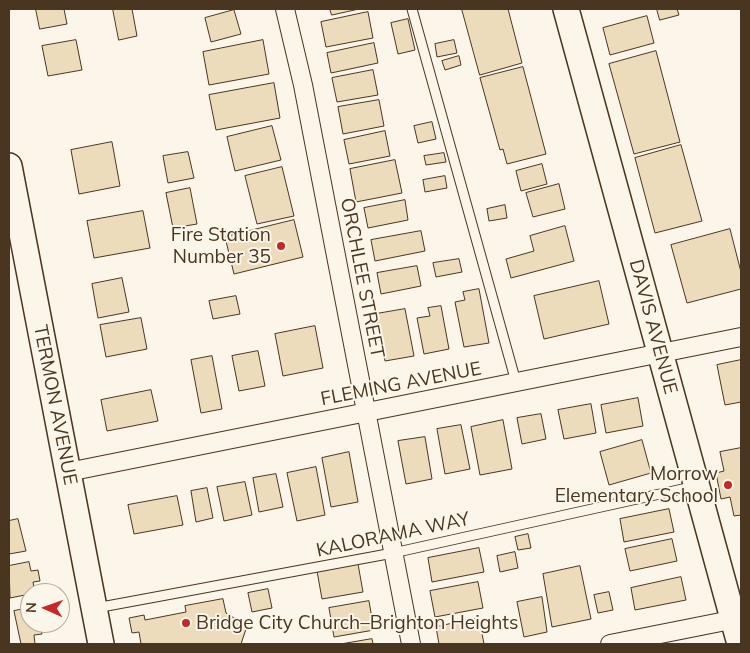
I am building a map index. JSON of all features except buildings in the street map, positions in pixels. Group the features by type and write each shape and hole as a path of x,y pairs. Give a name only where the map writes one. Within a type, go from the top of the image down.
{"street":[{"name":"ORCHLEE STREET","path":"284,9 303,85 411,644"},
{"name":"DAVIS AVENUE","path":"566,9 696,486 737,618 740,644"},
{"name":"TERMON AVENUE","path":"9,166 101,644"},
{"name":"FLEMING AVENUE","path":"68,472 741,337"},
{"path":"610,644 737,618"}],"lane":[{"path":"412,9 516,382"},
{"name":"KALORAMA WAY","path":"94,608 393,554 696,486"}],"place":[{"name":"Fire Station Number 35","path":"281,246"},
{"name":"Morrow Elementary School","path":"728,485"},
{"name":"Bridge City Church–Brighton Heights","path":"186,623"}]}
